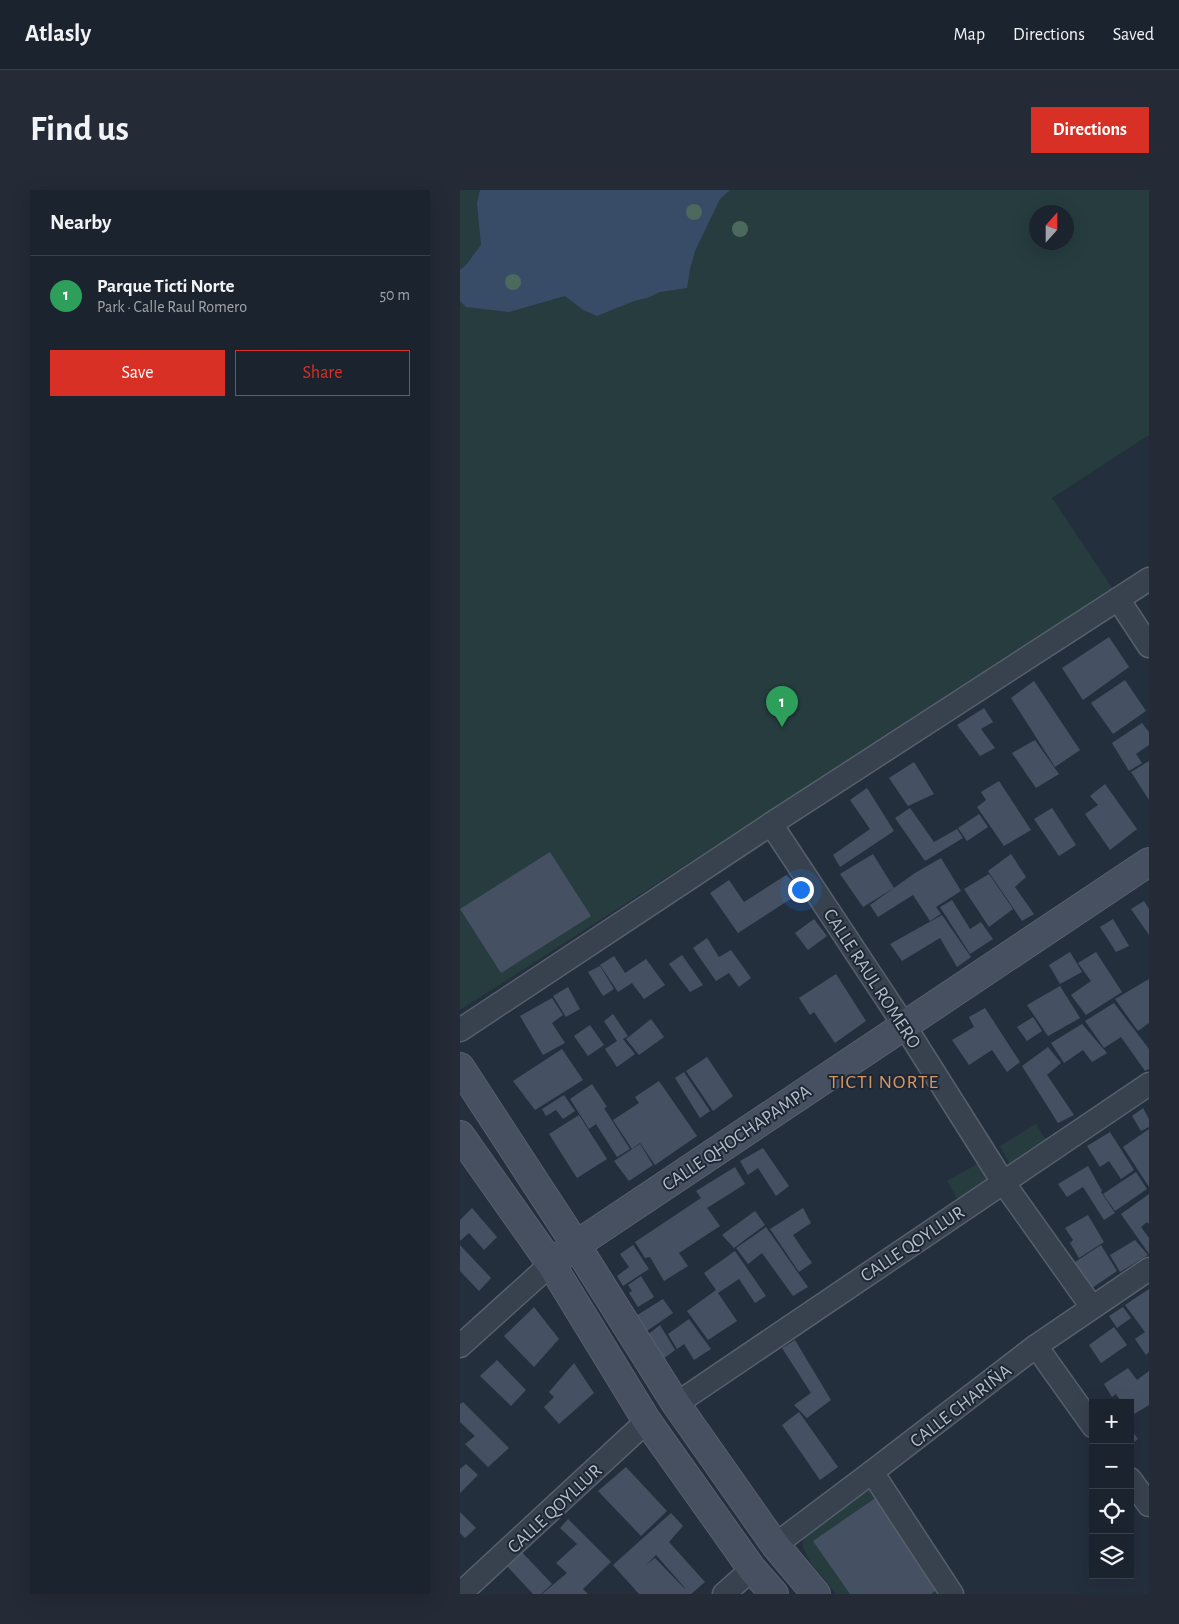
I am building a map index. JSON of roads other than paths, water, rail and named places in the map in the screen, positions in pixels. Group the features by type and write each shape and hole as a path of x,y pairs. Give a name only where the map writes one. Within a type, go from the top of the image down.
{"main road":[{"name":"CALLE QHOCHAPAMPA","path":"550,1264 1149,862"},
{"path":"460,1067 576,1245 676,1404 775,1545 816,1594"},
{"path":"460,1135 550,1264 647,1421 752,1569 774,1594"}],"street":[{"path":"460,1030 771,824 1149,579"},
{"path":"1118,599 1149,646"},
{"name":"CALLE RAUL ROMERO","path":"771,824 904,1025 1003,1182 1092,1307"},
{"name":"CALLE QOYLLUR","path":"676,1404 1149,1084"},
{"name":"CALLE QHOCHAPAMPA","path":"460,1346 550,1264"},
{"name":"CALLE CHARIÑA","path":"775,1545 1036,1346 1149,1269"},
{"path":"1036,1346 1089,1420"},
{"name":"CALLE QOYLLUR","path":"460,1594 647,1421"},
{"path":"872,1472 952,1594"},
{"path":"1134,1484 1149,1505"},
{"path":"724,1594 752,1569"}],"water":[{"path":"480,190 730,190 720,199 695,251 687,288 660,292 597,316 583,310 565,296 509,312 466,307 460,301 460,270 481,245 477,203"}],"place":[{"name":"Parque Ticti Norte","path":"782,727"}],"district":[{"name":"TICTI NORTE","path":"884,1081"}]}
